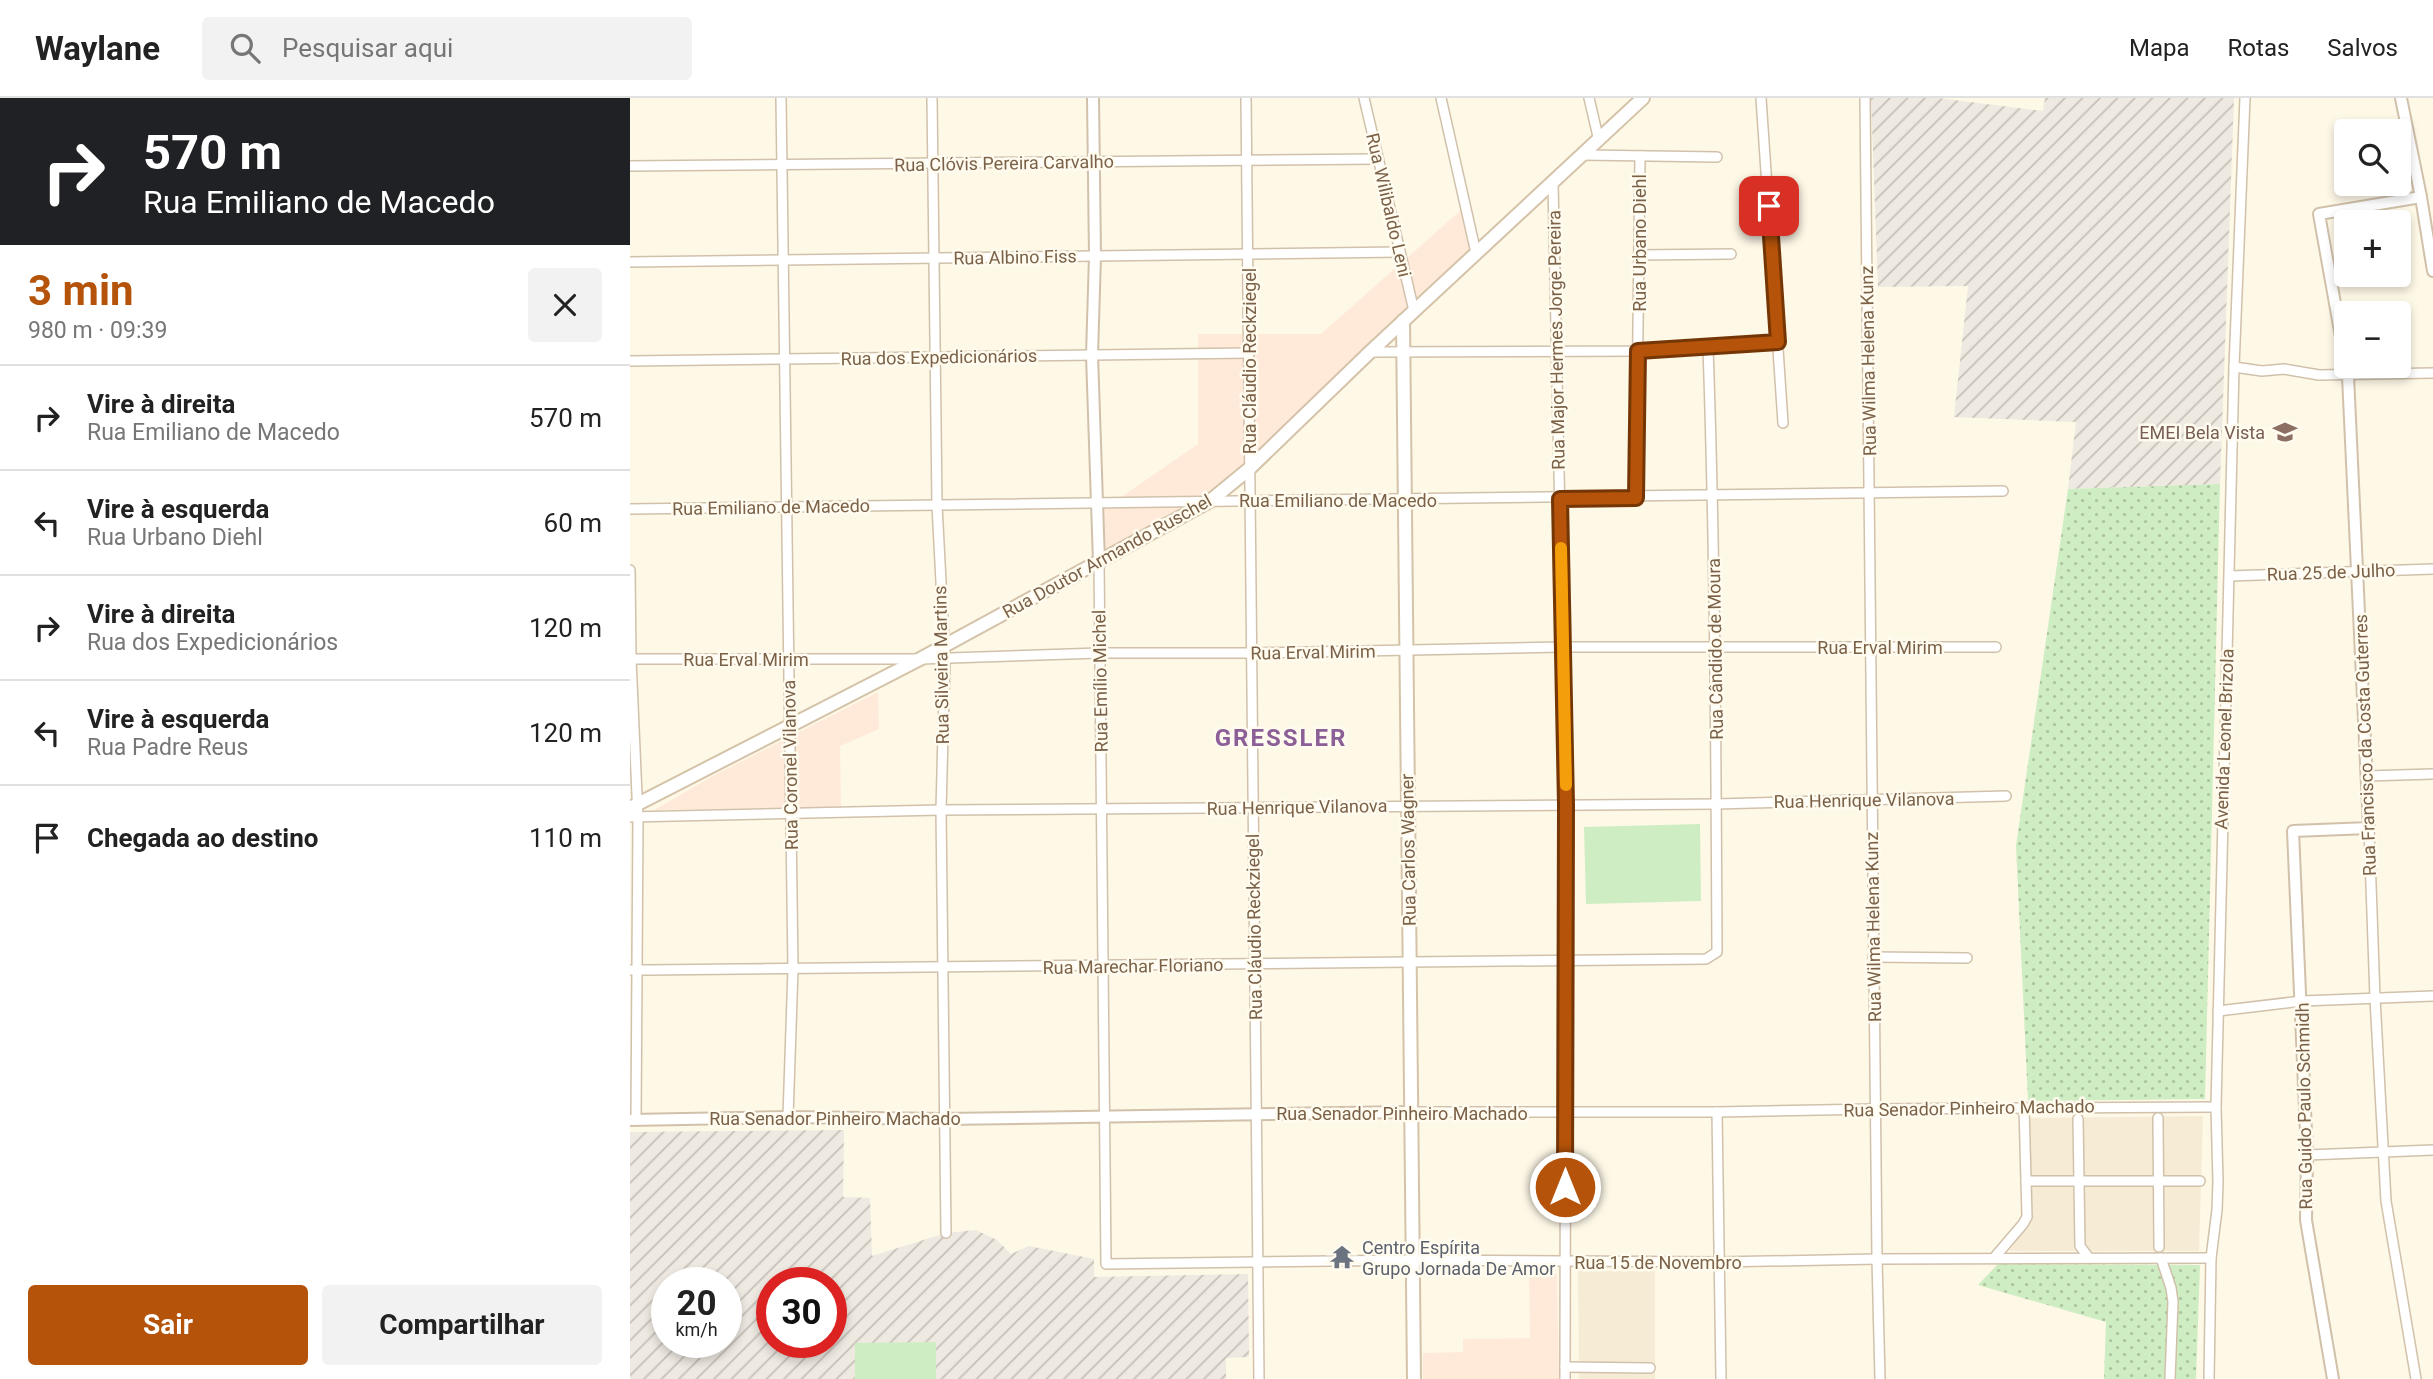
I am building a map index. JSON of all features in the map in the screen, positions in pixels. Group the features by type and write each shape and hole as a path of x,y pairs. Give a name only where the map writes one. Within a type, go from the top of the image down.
{"main road":[{"name":"Rua Doutor Armando Ruschel","path":"634,812 1210,501 1249,468 1643,98"},
{"name":"Rua Carlos Wagner","path":"1403,321 1414,1379"}],"street":[{"name":"Rua Coronel Vilanova","path":"781,98 793,968 788,1117"},
{"name":"Rua Silveira Martins","path":"932,98 937,505 945,659 941,810 946,1233"},
{"name":"Rua Emílio Michel","path":"1093,98 1095,256 1092,355 1099,562 1106,1264"},
{"name":"Rua Cláudio Reckziegel","path":"1247,98 1259,1379"},
{"name":"Rua Wilibaldo Leni","path":"1364,98 1414,311"},
{"path":"1441,98 1476,253"},
{"path":"1589,98 1599,141"},
{"path":"1761,98 1783,423"},
{"name":"Rua Wilma Helena Kunz","path":"1865,98 1871,800 1880,1379"},
{"name":"Avenida Leonel Brizola","path":"2209,1379 2211,1258 2217,1210 2216,1107 2222,794 2234,367 2245,98"},
{"path":"2401,98 2433,271"},
{"path":"1584,155 1717,157"},
{"name":"Rua Urbano Diehl","path":"1636,498 1640,156"},
{"name":"Rua Clóvis Pereira Carvalho","path":"630,166 1378,159"},
{"name":"Rua Major Hermes Jorge Pereira","path":"1553,183 1566,805 1565,1379"},
{"name":"Rua Francisco da Costa Guterres","path":"2335,301 2319,214 2421,197"},
{"name":"Rua Albino Fiss","path":"630,262 1399,252"},
{"path":"1639,255 1731,254"},
{"path":"1370,352 1638,351 1778,342"},
{"name":"Rua Cândido de Moura","path":"1708,347 1713,496 1717,951"},
{"name":"Rua dos Expedicionários","path":"630,361 1249,352"},
{"path":"2234,367 2284,369 2334,376"},
{"path":"2411,374 2433,373"},
{"name":"Rua Francisco da Costa Guterres","path":"2348,378 2386,1201 2416,1379"},
{"name":"Rua Emiliano de Macedo","path":"630,509 1249,500 1560,499 2003,491"},
{"name":"Rua 25 de Julho","path":"2230,576 2433,569"},
{"path":"630,570 634,812 633,1119"},
{"name":"Rua Erval Mirim","path":"630,659 945,659 1100,653 1563,648 1996,647"},
{"path":"2366,776 2433,774"},
{"name":"Rua Henrique Vilanova","path":"634,812 790,813 1716,804 2006,796"},
{"name":"Rua Guido Paulo Schmidh","path":"2333,1379 2306,1220 2307,1155 2302,1002 2293,831 2369,828"},
{"name":"Rua Marechar Floriano","path":"633,970 943,969 1706,959 1717,951"},
{"path":"1873,957 1967,958"},
{"path":"2218,1011 2302,1002 2433,996"},
{"path":"1994,1258 2027,1217 2024,1107"},
{"name":"Rua Senador Pinheiro Machado","path":"633,1119 944,1119 1411,1112 2216,1107"},
{"path":"1717,1112 1721,1379"},
{"path":"2158,1118 2159,1247"},
{"path":"2078,1119 2080,1247 2089,1258"},
{"path":"2307,1155 2433,1150"},
{"path":"2026,1181 2200,1181"},
{"path":"2161,1258 2173,1302 2170,1379"},
{"name":"Rua 15 de Novembro","path":"1106,1264 1413,1260 1719,1262 2211,1258"},
{"path":"1565,1367 1650,1368"}],"shaded area":[{"path":"1871,98 1938,98 2043,111 2045,98 2234,98 2220,484 2068,489 2076,422 1954,417 1968,286 1878,287"},
{"path":"1462,209 1472,251 1265,446 1212,492 1178,513 1105,550 1104,509 1198,444 1198,334 1321,334"},
{"path":"878,692 879,729 840,746 841,807 654,810 711,777"},
{"path":"2203,1116 2199,1251 2009,1251 2032,1220 2030,1118"},
{"path":"844,1130 843,1197 870,1198 872,1256 946,1233 976,1230 997,1240 1011,1254 1029,1246 1094,1259 1094,1277 1248,1274 1249,1357 1226,1358 1226,1379 630,1379 630,1132"},
{"path":"1578,1271 1655,1271 1655,1379 1579,1379"},
{"path":"1557,1274 1559,1379 1423,1379 1423,1353 1463,1352 1463,1339 1530,1338 1529,1275"}],"green space":[{"path":"2220,484 2205,1099 2028,1101 2016,846 2068,489"},
{"path":"1700,824 1701,901 1586,904 1584,827"},
{"path":"1998,1264 2200,1265 2196,1379 2104,1379 2106,1322 1978,1285"},
{"path":"936,1342 936,1379 855,1379 855,1343"}],"slow traffic":[{"path":"1561,548 1566,785"}],"place":[{"name":"EMEI Bela Vista","path":"2285,432"},
{"name":"Centro Espírita Grupo Jornada De Amor","path":"1342,1257"}],"district":[{"name":"GRESSLER","path":"1281,738"}],"route":[{"path":"1565,1187 1566,805 1560,499 1636,498 1638,351 1778,342 1769,206"}]}
